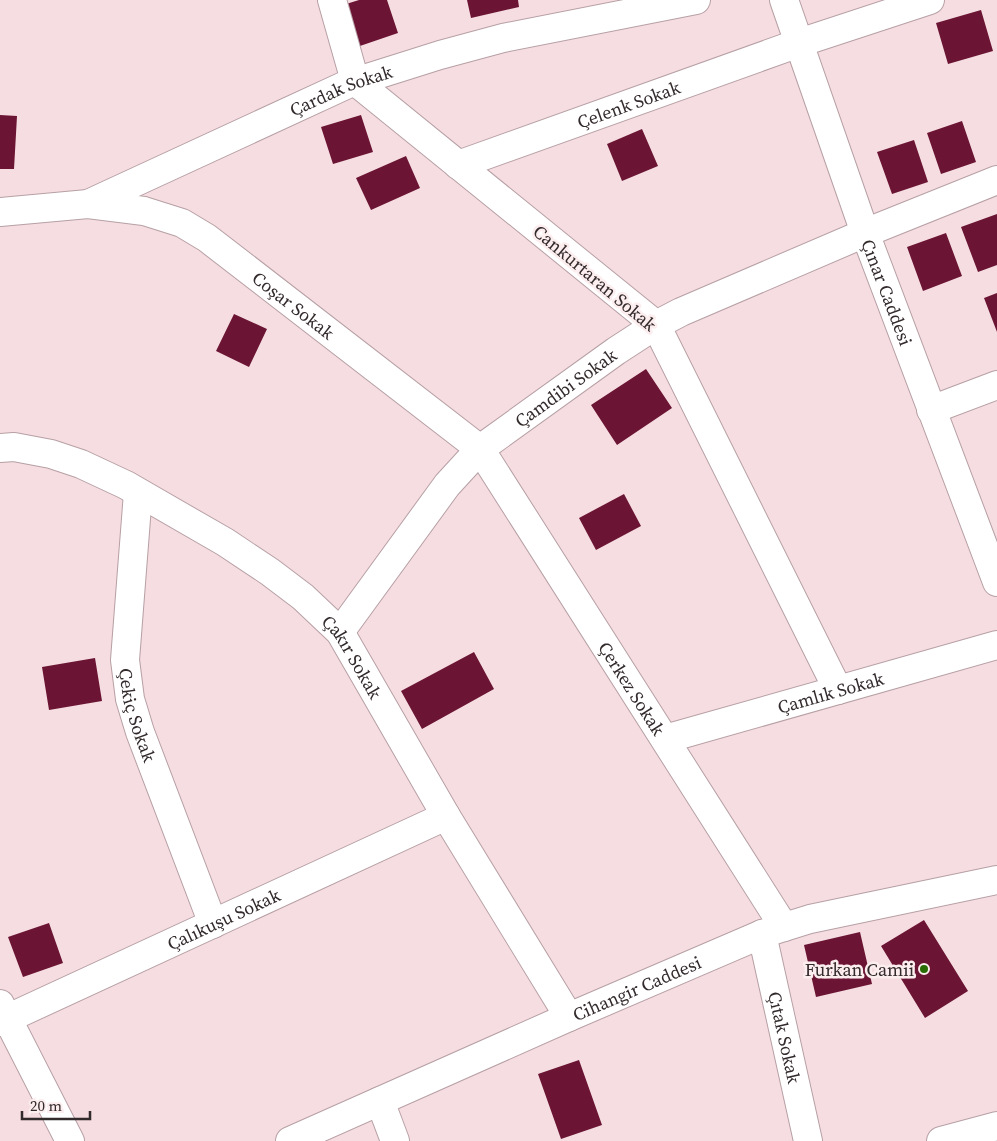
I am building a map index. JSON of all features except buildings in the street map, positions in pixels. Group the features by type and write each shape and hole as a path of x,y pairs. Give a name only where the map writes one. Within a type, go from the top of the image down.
{"street":[{"path":"332,0 355,81"},
{"name":"Çardak Sokak","path":"0,212 88,204 355,81 440,54 502,38 696,0"},
{"name":"Çınar Caddesi","path":"784,0 865,233 996,577"},
{"name":"Çelenk Sokak","path":"458,165 799,43 930,0"},
{"name":"Cankurtaran Sokak","path":"355,81 656,325 838,690"},
{"name":"Çamdibi Sokak","path":"340,632 447,485 480,449 616,351 656,325 681,312 865,233 997,180"},
{"name":"Coşar Sokak","path":"88,204 144,211 182,224 207,238 480,449"},
{"path":"931,410 997,385"},
{"name":"Çakır Sokak","path":"0,448 14,447 51,454 81,464 126,485 225,542 270,572 304,597 340,632 446,816 569,1017"},
{"name":"Çerkez Sokak","path":"480,449 665,739 773,931"},
{"name":"Çekiç Sokak","path":"138,493 125,660 130,699 140,732 213,924"},
{"name":"Çamlık Sokak","path":"665,739 997,645"},
{"name":"Çalıkuşu Sokak","path":"2,1015 213,924 446,816"},
{"name":"Cihangir Caddesi","path":"290,1141 569,1017 773,931 810,919 997,880"},
{"name":"Çıtak Sokak","path":"773,931 808,1141"},
{"path":"2,1015 70,1141"},
{"path":"380,1101 395,1141"},
{"path":"941,1141 997,1126"}],"place":[{"name":"Furkan Camii","path":"924,969"}]}
